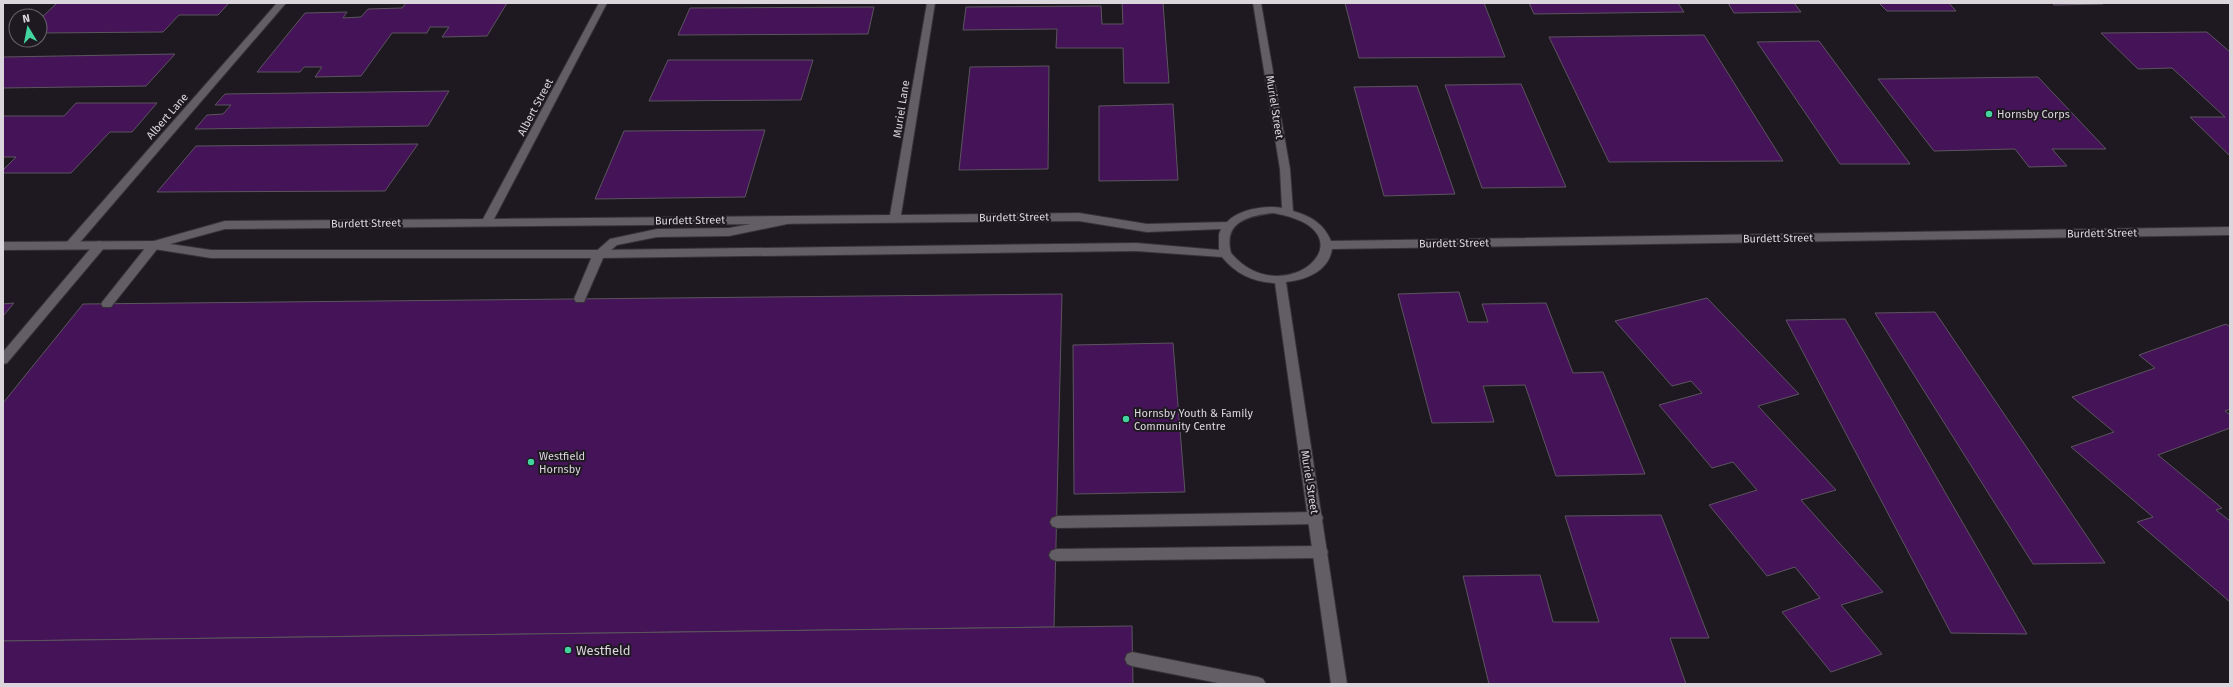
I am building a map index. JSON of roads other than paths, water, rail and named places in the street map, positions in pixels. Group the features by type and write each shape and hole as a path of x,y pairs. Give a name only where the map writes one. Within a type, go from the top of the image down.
{"street":[{"name":"Albert Lane","path":"71,245 282,3"},
{"name":"Albert Street","path":"487,222 603,3"},
{"name":"Muriel Lane","path":"895,218 931,3"},
{"name":"Muriel Street","path":"1258,3 1285,169 1288,212"},
{"path":"1255,212 1288,212 1315,225 1323,235 1327,246 1326,256 1319,265 1309,272 1296,277 1280,279 1249,274 1236,266 1225,254 1223,236 1229,224 1240,216 1255,212"},
{"name":"Burdett Street","path":"154,245 225,224 1079,217 1147,228 1229,224"},
{"path":"580,299 599,254 614,242 657,233 729,232 796,219"},
{"name":"Burdett Street","path":"1327,246 2230,231"},
{"path":"3,360 100,245"},
{"name":"Burdett Street","path":"3,246 154,245 211,254 599,254 1136,247 1225,254"},
{"path":"107,304 154,245"},
{"name":"Muriel Street","path":"1280,279 1321,552 1339,684"},
{"path":"1057,522 1316,518"},
{"path":"1056,555 1321,552"},
{"path":"1132,659 1258,684"}],"place":[{"name":"Hornsby Corps","path":"1989,114"},
{"name":"Hornsby Youth & Family Community Centre","path":"1126,419"},
{"name":"Westfield Hornsby","path":"531,462"},
{"name":"Westfield","path":"568,650"}]}
